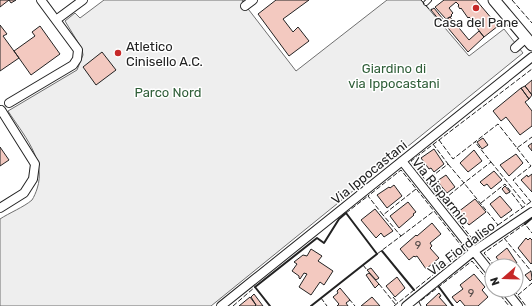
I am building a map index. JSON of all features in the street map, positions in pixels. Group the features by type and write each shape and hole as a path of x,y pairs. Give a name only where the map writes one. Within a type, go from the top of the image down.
{"street":[{"path":"9,104 72,65 77,59 78,50 41,0"},
{"path":"56,20 82,0"},
{"path":"245,6 254,0"},
{"path":"494,0 529,42 515,48"},
{"name":"Via Ippocastani","path":"221,306 532,57"},
{"path":"0,111 1,110 35,164 33,179 24,192 0,208"},
{"name":"Via Risparmio","path":"402,161 484,264"},
{"name":"Via Fiordaliso","path":"406,306 474,251 532,212"},
{"path":"512,298 518,306"}],"green space":[{"path":"104,0 243,0 242,1 296,71 387,0 421,0 469,56 504,29 523,53 211,306 0,306 0,219 32,200 37,189 39,178 39,168 32,147 8,111 77,70 83,55 82,49 65,21 75,13 80,18"}],"building":[{"path":"0,0 9,0 0,7"},
{"path":"9,0 16,0 11,3"},
{"path":"276,0 309,0 283,19 293,32 298,27 309,41 289,56 258,14"},
{"path":"444,0 476,0 498,26 484,37 474,24 475,23 469,17 468,18 456,2 449,8 453,13 451,15 452,16 446,19 435,7"},
{"path":"434,8 443,19 440,21 431,10"},
{"path":"450,17 469,40 479,31 484,37 468,52 443,22"},
{"path":"0,25 7,34 3,36 19,58 0,71"},
{"path":"40,26 60,54 31,75 14,51 35,36 32,32"},
{"path":"102,52 116,70 96,85 83,67"},
{"path":"532,80 532,95 525,86"},
{"path":"525,86 532,95 529,99 521,88"},
{"path":"521,88 529,99 525,102 532,111 532,126 520,135 506,117 501,121 493,111"},
{"path":"483,138 488,145 482,149 477,142"},
{"path":"532,143 532,151 528,146"},
{"path":"0,147 9,160 0,166"},
{"path":"434,149 444,164 434,172 431,168 429,169 421,158"},
{"path":"474,150 482,161 468,172 460,163"},
{"path":"516,154 523,163 509,176 500,165"},
{"path":"494,171 502,180 491,189 487,184 484,186 480,182"},
{"path":"532,174 532,192 521,180 527,175 528,177"},
{"path":"446,175 455,187 447,193 437,181"},
{"path":"394,185 402,196 387,208 377,195"},
{"path":"505,186 510,192 506,194 502,189"},
{"path":"500,196 512,210 501,218 490,204"},
{"path":"475,199 486,212 469,225 458,212"},
{"path":"408,202 416,212 399,228 390,216"},
{"path":"375,209 393,231 384,237 381,233 376,238 361,220"},
{"path":"432,223 441,234 430,243 432,246 430,248 439,258 426,269 417,256 414,256 409,260 400,249"},
{"path":"526,238 528,240 530,238 532,240 531,264 518,248"},
{"path":"507,248 514,258 497,258 496,257"},
{"path":"311,249 322,256 318,261 333,271 324,285 320,282 311,295 299,287 307,274 304,273 300,279 299,276 292,271 297,264 294,262 303,255 307,256"},
{"path":"371,268 379,278 376,280 367,270"},
{"path":"531,271 532,279 530,281 525,275"},
{"path":"369,273 379,284 375,288 366,275"},
{"path":"474,274 484,286 482,290 484,292 484,298 487,298 478,306 465,306 460,300 457,303 452,297 463,289 460,285"},
{"path":"397,277 405,288 395,297 386,286"},
{"path":"340,288 350,300 346,303 348,306 337,306 339,304 333,297 338,293 337,291"},
{"path":"439,293 441,296 439,297 447,306 426,305"},
{"path":"254,294 263,306 255,306 256,305 251,297"},
{"path":"250,297 256,305 255,306 239,306"},
{"path":"372,297 380,306 361,306"}],"fence":[{"path":"421,0 430,10 432,9"},
{"path":"512,0 532,23"},
{"path":"433,144 448,164 426,181 411,161 439,140 532,69"},
{"path":"439,140 453,159 498,124 517,148 532,137"},
{"path":"448,164 464,183 491,162 475,142"},
{"path":"517,148 531,166 513,180 531,202"},
{"path":"491,162 526,205"},
{"path":"416,189 383,215 368,196 401,170 434,211"},
{"path":"426,181 475,242 498,225 464,183 442,201"},
{"path":"481,203 505,184 523,208"},
{"path":"346,213 368,196"},
{"path":"498,225 532,201"},
{"path":"394,306 463,251 463,248 434,211 401,236"},
{"path":"377,254 401,236 383,215"},
{"path":"488,258 484,253 525,224 532,233"},
{"path":"504,238 531,271"},
{"path":"421,306 419,302 472,261 484,275"},
{"path":"363,265 367,270"},
{"path":"524,290 532,283"},
{"path":"379,284 396,305"},
{"path":"233,306 255,287"},
{"path":"393,297 398,303"},
{"path":"321,298 327,306"},
{"path":"502,298 509,306"},
{"path":"520,298 526,306"},
{"path":"349,299 355,306"}],"wall":[{"path":"270,306 255,287 317,238 324,243 339,219 346,213 377,254 311,306"},
{"path":"525,224 532,218"},
{"path":"382,251 414,290"},
{"path":"439,287 453,306"}],"place":[{"name":"Casa del Pane","path":"476,8"},
{"name":"Atletico Cinisello A.C.","path":"118,53"}],"park label":[{"name":"Giardino di via Ippocastani","path":"394,76"},
{"name":"Parco Nord","path":"168,92"}]}
